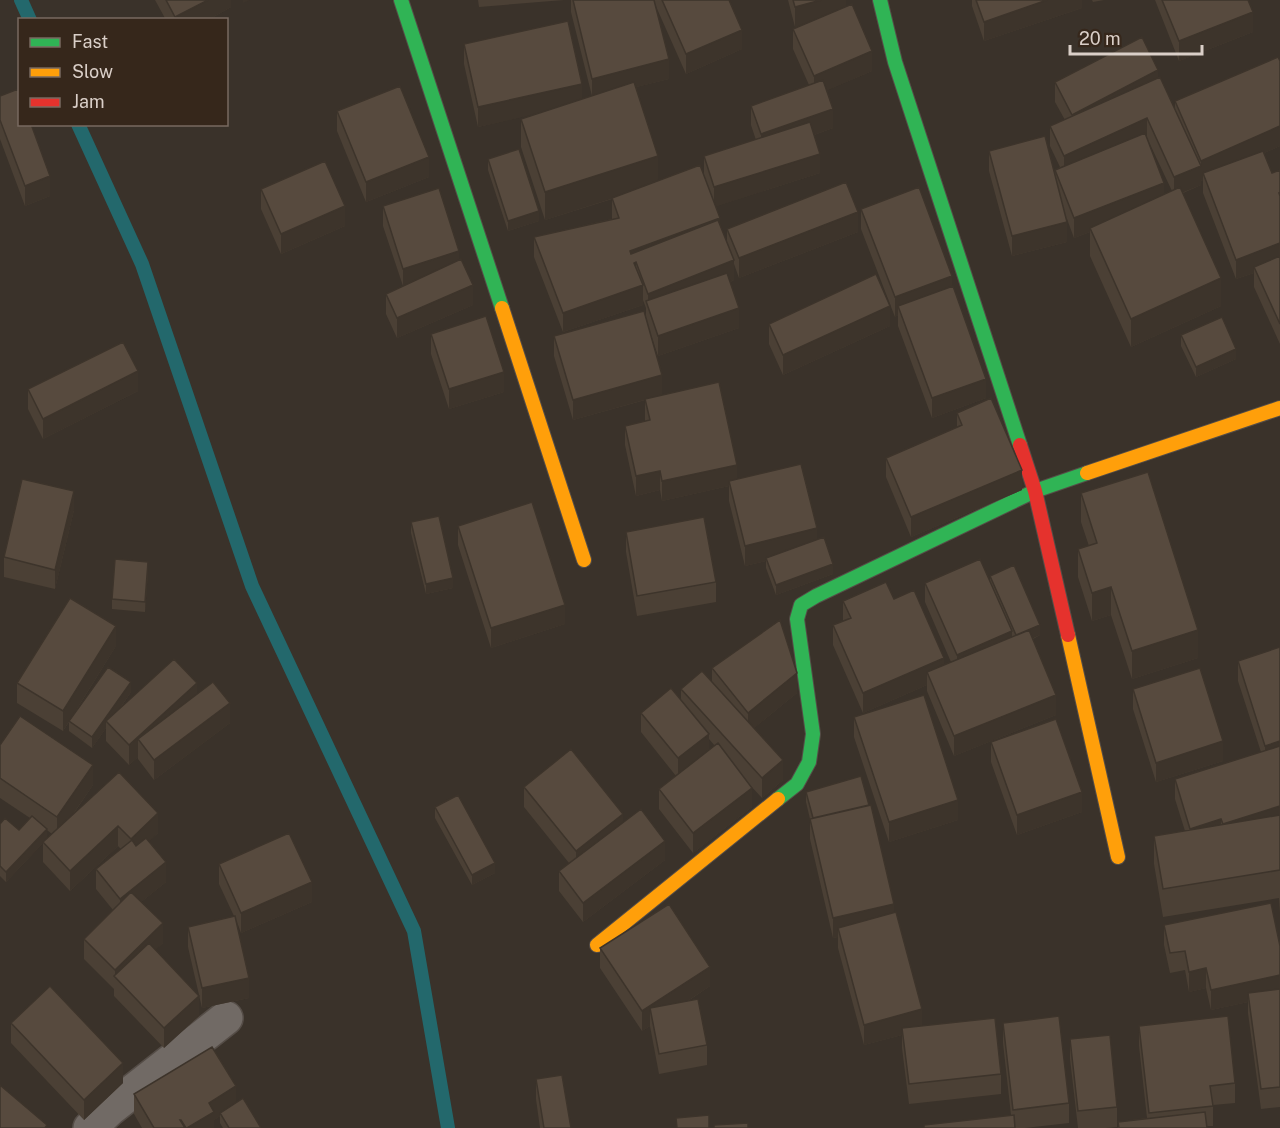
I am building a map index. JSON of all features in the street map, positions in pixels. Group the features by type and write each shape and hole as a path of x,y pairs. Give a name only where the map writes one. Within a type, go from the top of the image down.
{"street":[{"path":"401,0 584,560"},
{"path":"880,0 896,62 1035,490 1118,857"},
{"path":"597,945 797,784 809,762 813,734 797,619 801,605 1035,490 1280,408"},
{"path":"90,1128 110,1109 226,1018"}],"building":[{"path":"166,0 208,0 175,17"},
{"path":"573,0 654,0 669,59 592,79"},
{"path":"662,0 729,0 742,30 686,54"},
{"path":"793,0 821,0 795,7"},
{"path":"976,0 1047,0 984,22"},
{"path":"1162,0 1248,0 1253,12 1179,41"},
{"path":"852,4 872,51 814,76 793,29"},
{"path":"568,21 582,84 478,107 464,44"},
{"path":"1142,37 1158,70 1072,115 1055,82"},
{"path":"1278,57 1280,61 1280,126 1201,161 1175,101"},
{"path":"1160,77 1201,166 1174,177 1147,118 1064,156 1050,126"},
{"path":"823,80 833,109 761,134 751,106"},
{"path":"634,82 658,156 545,192 521,119"},
{"path":"400,86 429,157 366,182 337,111"},
{"path":"18,89 18,126 32,126 50,176 25,186 0,120 0,96"},
{"path":"810,122 820,154 714,187 704,156"},
{"path":"1145,133 1164,183 1074,218 1055,170"},
{"path":"1045,136 1067,222 1012,236 989,151"},
{"path":"519,149 539,211 508,221 488,159"},
{"path":"1263,151 1272,173 1280,170 1280,243 1236,260 1203,173"},
{"path":"325,161 345,206 281,234 261,189"},
{"path":"700,165 720,218 630,251 631,254 718,220 734,260 648,294 636,262 634,263 643,285 563,313 534,237 619,218 612,198"},
{"path":"846,182 858,212 739,258 727,229"},
{"path":"919,187 952,276 895,297 861,209"},
{"path":"1180,187 1221,278 1131,319 1090,228"},
{"path":"439,188 459,251 403,269 383,206"},
{"path":"1280,256 1280,324 1254,267"},
{"path":"461,259 473,285 397,318 386,294"},
{"path":"727,273 739,308 658,336 646,301"},
{"path":"876,274 890,306 783,355 769,324"},
{"path":"953,286 986,379 932,398 898,306"},
{"path":"644,311 662,375 573,400 554,336"},
{"path":"486,316 504,372 449,389 431,334"},
{"path":"1222,317 1236,349 1196,367 1181,335"},
{"path":"123,342 138,371 43,419 28,389"},
{"path":"719,382 737,465 662,481 660,471 636,476 625,426 650,420 645,399"},
{"path":"991,398 1022,470 911,517 886,458 962,425 957,413"},
{"path":"801,464 817,528 745,546 729,481"},
{"path":"1148,472 1198,630 1132,651 1111,587 1092,593 1078,549 1097,543 1081,493"},
{"path":"22,479 74,491 55,570 4,557"},
{"path":"532,502 565,605 491,628 458,526"},
{"path":"439,516 453,578 426,584 411,522"},
{"path":"704,517 716,582 637,596 626,532"},
{"path":"824,537 833,564 776,585 766,558"},
{"path":"115,559 148,562 145,602 112,599"},
{"path":"980,559 1012,631 957,655 925,583"},
{"path":"1014,565 1040,625 1016,635 990,576"},
{"path":"886,582 894,599 914,590 944,658 863,693 833,625 851,618 843,601"},
{"path":"70,598 116,626 63,711 17,683"},
{"path":"780,620 797,673 748,713 712,668"},
{"path":"1029,630 1056,695 954,736 927,672"},
{"path":"1280,647 1280,741 1265,746 1238,661"},
{"path":"174,659 197,683 129,745 106,721"},
{"path":"108,667 131,682 92,737 69,721"},
{"path":"1200,668 1223,741 1156,763 1133,689"},
{"path":"702,671 783,760 762,778 681,689"},
{"path":"213,682 230,703 154,760 138,739"},
{"path":"671,688 709,734 678,758 641,713"},
{"path":"924,695 958,800 889,822 854,717"},
{"path":"20,716 93,765 57,817 0,778 0,745"},
{"path":"1056,719 1082,792 1017,815 991,742"},
{"path":"718,743 752,788 693,833 659,789"},
{"path":"1280,746 1280,806 1223,824 1221,819 1190,829 1175,779"},
{"path":"571,749 623,814 576,851 524,787"},
{"path":"119,772 158,813 131,839 118,826 70,871 43,842"},
{"path":"861,776 869,805 813,818 806,792"},
{"path":"458,795 495,863 472,875 435,807"},
{"path":"871,805 894,904 833,918 810,819"},
{"path":"641,809 665,841 583,903 559,871"},
{"path":"1280,815 1280,870 1163,889 1154,836"},
{"path":"32,816 47,829 6,872 0,866 0,824 5,818 19,830"},
{"path":"289,833 312,882 241,913 219,864"},
{"path":"146,838 166,862 120,899 96,869 132,840 136,846"},
{"path":"131,892 163,923 115,970 84,939"},
{"path":"1271,903 1280,946 1280,975 1211,990 1206,968 1189,972 1185,951 1170,953 1164,925"},
{"path":"669,904 710,967 642,1011 600,948"},
{"path":"896,912 922,1009 864,1025 838,928"},
{"path":"235,916 249,978 202,988 188,927"},
{"path":"149,943 199,996 164,1028 114,976"},
{"path":"50,986 123,1063 84,1100 11,1023"},
{"path":"1280,989 1280,1087 1261,1089 1248,993"},
{"path":"698,999 707,1045 659,1054 650,1008"},
{"path":"1059,1016 1069,1103 1013,1110 1003,1023"},
{"path":"1228,1016 1235,1083 1210,1086 1213,1106 1149,1113 1139,1026"},
{"path":"995,1018 1001,1074 909,1084 902,1028"},
{"path":"1110,1035 1117,1107 1078,1111 1070,1039"},
{"path":"212,1047 236,1086 209,1103 214,1112 187,1128 180,1120 185,1128 154,1128 134,1094"},
{"path":"562,1075 571,1128 544,1128 536,1079"},
{"path":"0,1085 47,1125 45,1128 0,1128"},
{"path":"243,1098 261,1128 229,1128 220,1113"},
{"path":"1205,1112 1207,1128 1119,1128 1118,1122"},
{"path":"709,1115 709,1128 677,1128 676,1118"},
{"path":"1014,1115 1015,1128 924,1128 924,1125"},
{"path":"748,1123 748,1128 714,1128 714,1125"}],"waterway":[{"path":"21,0 29,18"},
{"path":"79,126 142,264 252,586 414,931 448,1128"}],"traffic: fast":[{"path":"401,0 502,308"},
{"path":"880,0 895,62 1020,445"},
{"path":"778,799 797,784 809,762 813,734 797,619 801,605 1035,491 1087,473"}],"traffic: slow":[{"path":"502,308 584,560"},
{"path":"1087,473 1280,408"},
{"path":"1068,635 1118,857"},
{"path":"597,945 778,799"}],"traffic: jam":[{"path":"1020,445 1035,491 1068,635"}]}
